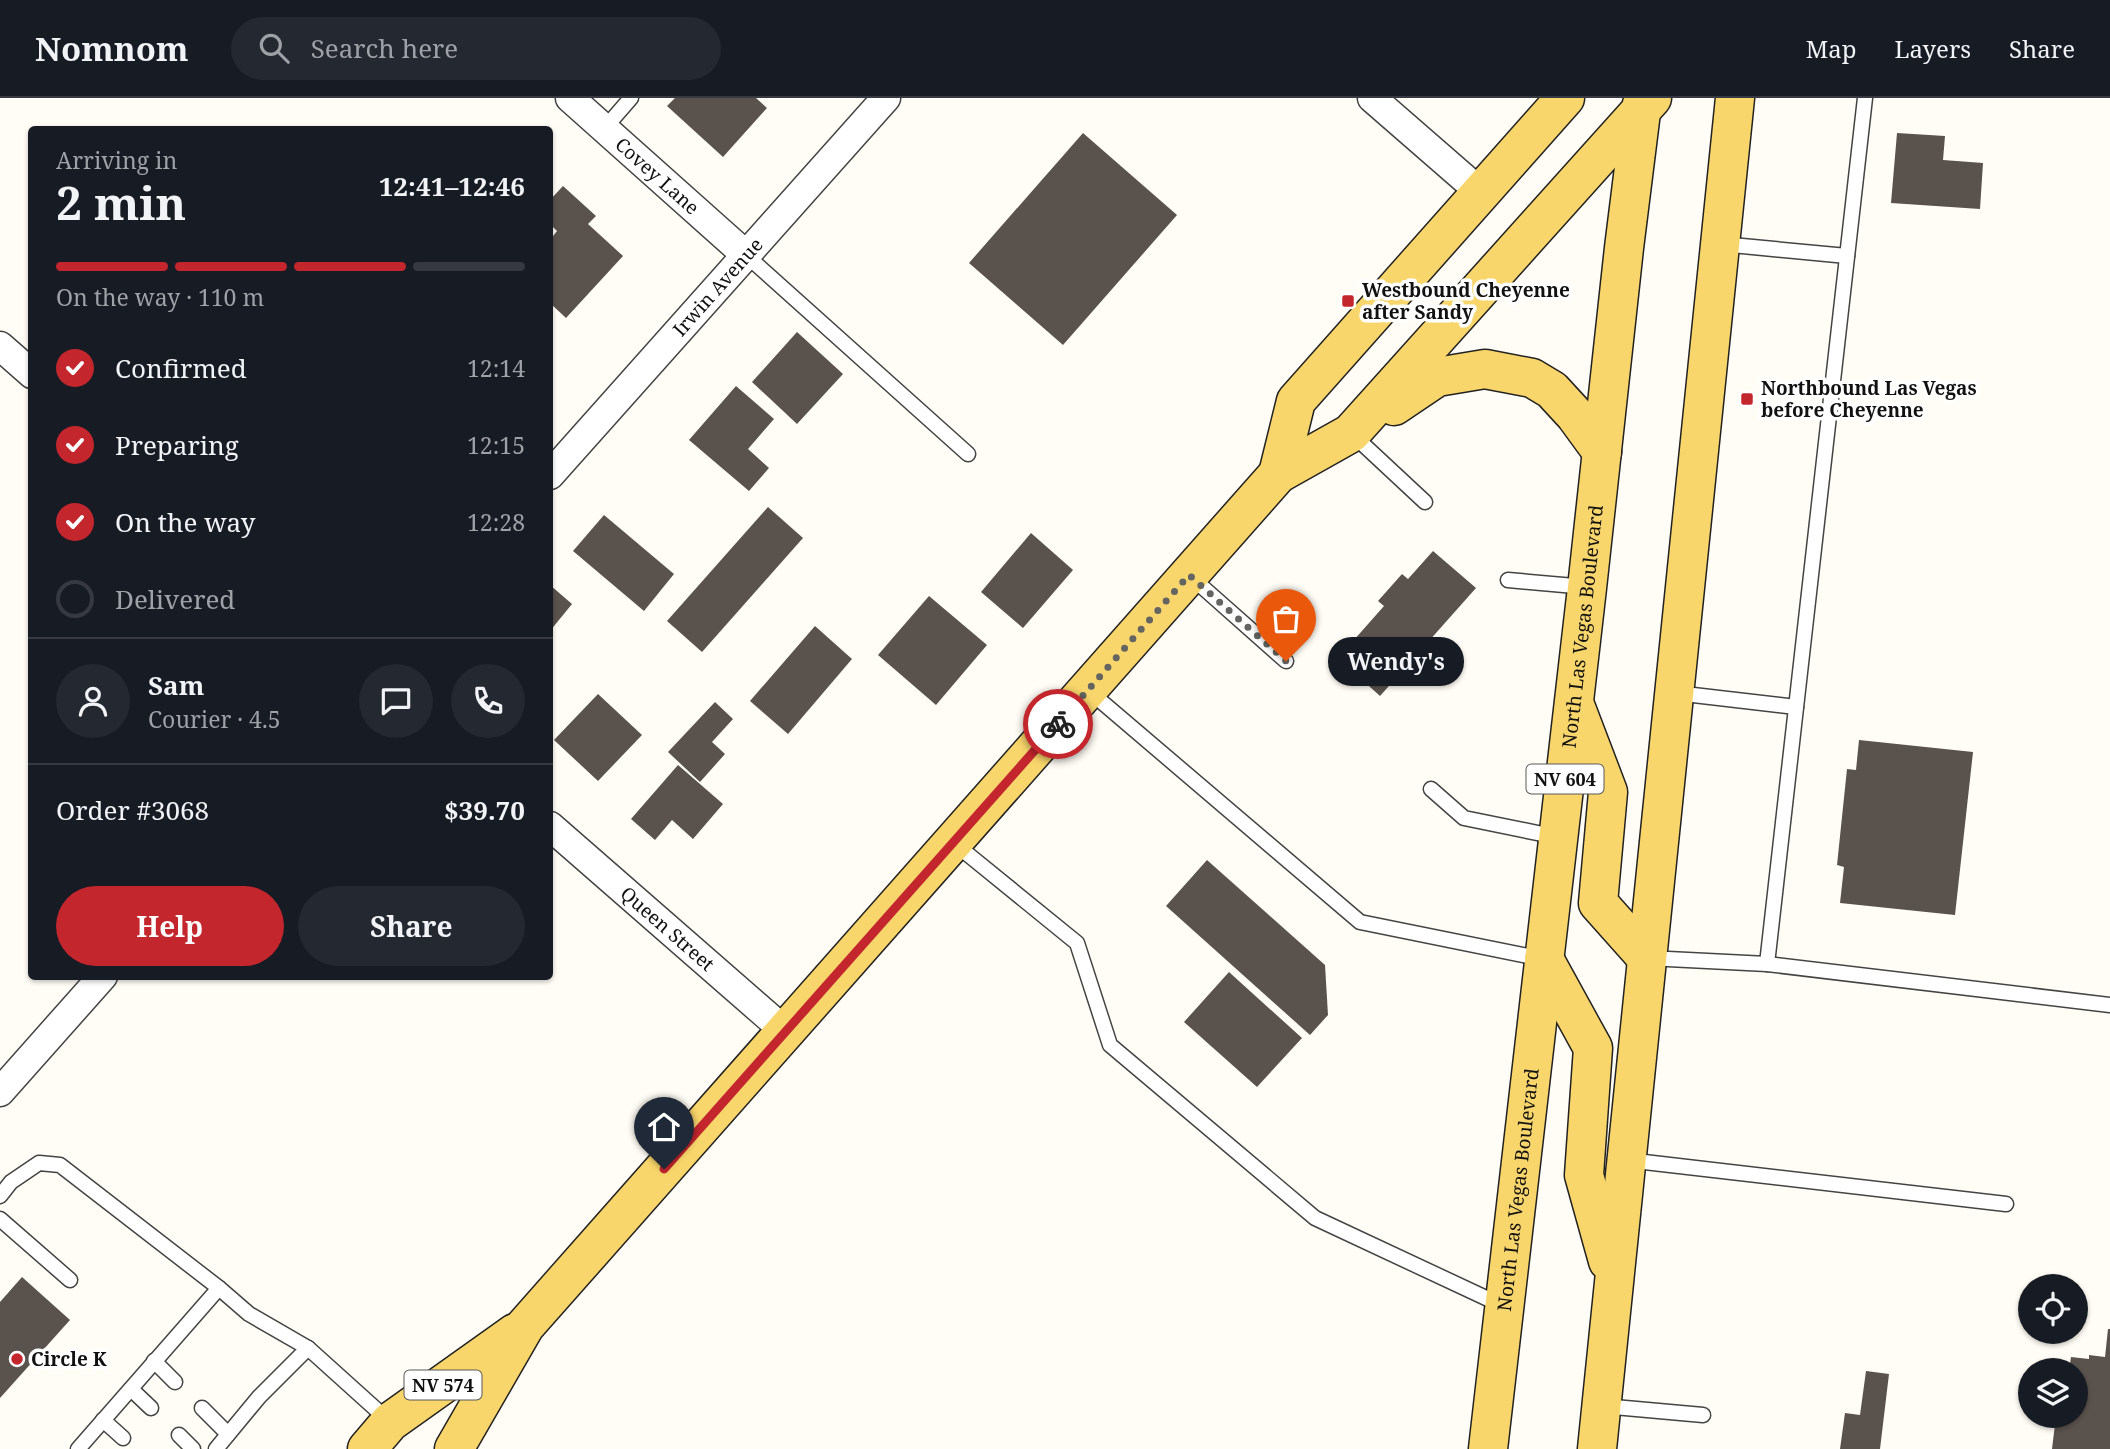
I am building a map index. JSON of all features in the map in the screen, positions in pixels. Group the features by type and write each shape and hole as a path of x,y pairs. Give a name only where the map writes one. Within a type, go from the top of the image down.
{"main road":[{"name":"NV 574","path":"1278,474 1296,401 1564,98"},
{"path":"1597,1449 1735,98"},
{"name":"NV 574","path":"379,1436 525,1326 1278,474 1351,433 1646,102"},
{"name":"North Las Vegas Boulevard","path":"1488,1449 1624,248 1646,102"},
{"path":"1351,433 1437,377 1485,369 1532,378 1552,390 1575,415 1602,452"},
{"path":"1574,702 1608,792 1598,903 1647,957"},
{"path":"1544,959 1593,1048 1584,1175 1614,1283"},
{"name":"NV 574","path":"454,1449 525,1326"}],"street":[{"name":"Covey Lane","path":"570,98 746,255"},
{"name":"Irwin Avenue","path":"553,472 886,98"},
{"path":"1372,98 1479,192"},
{"path":"0,346 28,370"},
{"name":"Queen Street","path":"553,829 786,1032"},
{"path":"6,1073 99,980"}],"lane":[{"path":"604,129 631,98"},
{"path":"1767,964 1865,98"},
{"path":"1720,243 1847,256"},
{"path":"746,255 968,454"},
{"path":"1351,433 1425,502"},
{"path":"1189,575 1286,661"},
{"path":"1508,580 1587,588"},
{"path":"1088,690 1360,922 1544,959"},
{"path":"1674,693 1796,707"},
{"path":"1431,789 1464,818 1558,837"},
{"path":"953,843 1077,943 1110,1045 1315,1219 1505,1307"},
{"path":"1647,957 1767,964 2110,1005"},
{"path":"1626,1160 2006,1204"},
{"path":"0,1196 11,1182 39,1163 60,1165 249,1314 308,1348 379,1436"},
{"path":"0,1219 70,1280"},
{"path":"78,1449 219,1288"},
{"path":"216,1449 259,1396 308,1348"},
{"path":"155,1361 175,1382"},
{"path":"131,1389 151,1408"},
{"path":"1601,1406 1703,1415"},
{"path":"202,1408 228,1434"},
{"path":"103,1420 123,1438"},
{"path":"179,1435 193,1449"}],"building":[{"path":"675,98 756,98 767,108 723,157 667,106"},
{"path":"1083,133 1177,215 1063,345 969,263"},
{"path":"1897,133 1945,136 1943,160 1983,163 1980,209 1891,203"},
{"path":"563,186 596,216 588,224 623,256 566,318 553,306 553,236 557,231 553,227 553,197"},
{"path":"797,332 843,374 797,424 752,382"},
{"path":"736,386 774,419 748,449 769,468 749,491 689,440"},
{"path":"768,507 803,538 702,652 667,621"},
{"path":"604,515 674,574 644,611 573,551"},
{"path":"1031,533 1073,570 1023,628 981,592"},
{"path":"1433,551 1476,588 1380,696 1338,658 1384,606 1378,601 1402,574 1408,579"},
{"path":"553,588 572,604 553,627"},
{"path":"929,596 987,645 936,705 878,655"},
{"path":"815,626 852,659 788,734 750,701"},
{"path":"598,694 642,735 598,781 554,740"},
{"path":"715,702 733,719 712,742 725,754 700,782 668,752"},
{"path":"1859,740 1973,752 1955,915 1840,903 1844,867 1837,865 1847,769 1856,770"},
{"path":"678,765 723,804 693,839 672,820 655,840 631,819"},
{"path":"1207,860 1325,965 1328,1015 1310,1035 1166,906"},
{"path":"1229,972 1302,1038 1257,1087 1184,1022"},
{"name":"Circle K","path":"22,1277 70,1320 0,1398 0,1302"},
{"path":"2110,1329 2110,1449 2052,1449 2055,1428 2088,1428 2088,1359 2089,1355 2105,1357"},
{"path":"1866,1371 1889,1374 1880,1449 1840,1449 1845,1413 1860,1415"}],"way so far":[{"path":"1058,724 1189,575 1286,661"}],"place":[{"name":"Westbound Cheyenne after Sandy","path":"1348,301"},
{"name":"Northbound Las Vegas before Cheyenne","path":"1747,399"},
{"name":"Wendy's","path":"1286,661"},
{"name":"Circle K","path":"17,1359"}],"route":[{"path":"664,1169 1058,724"}]}
